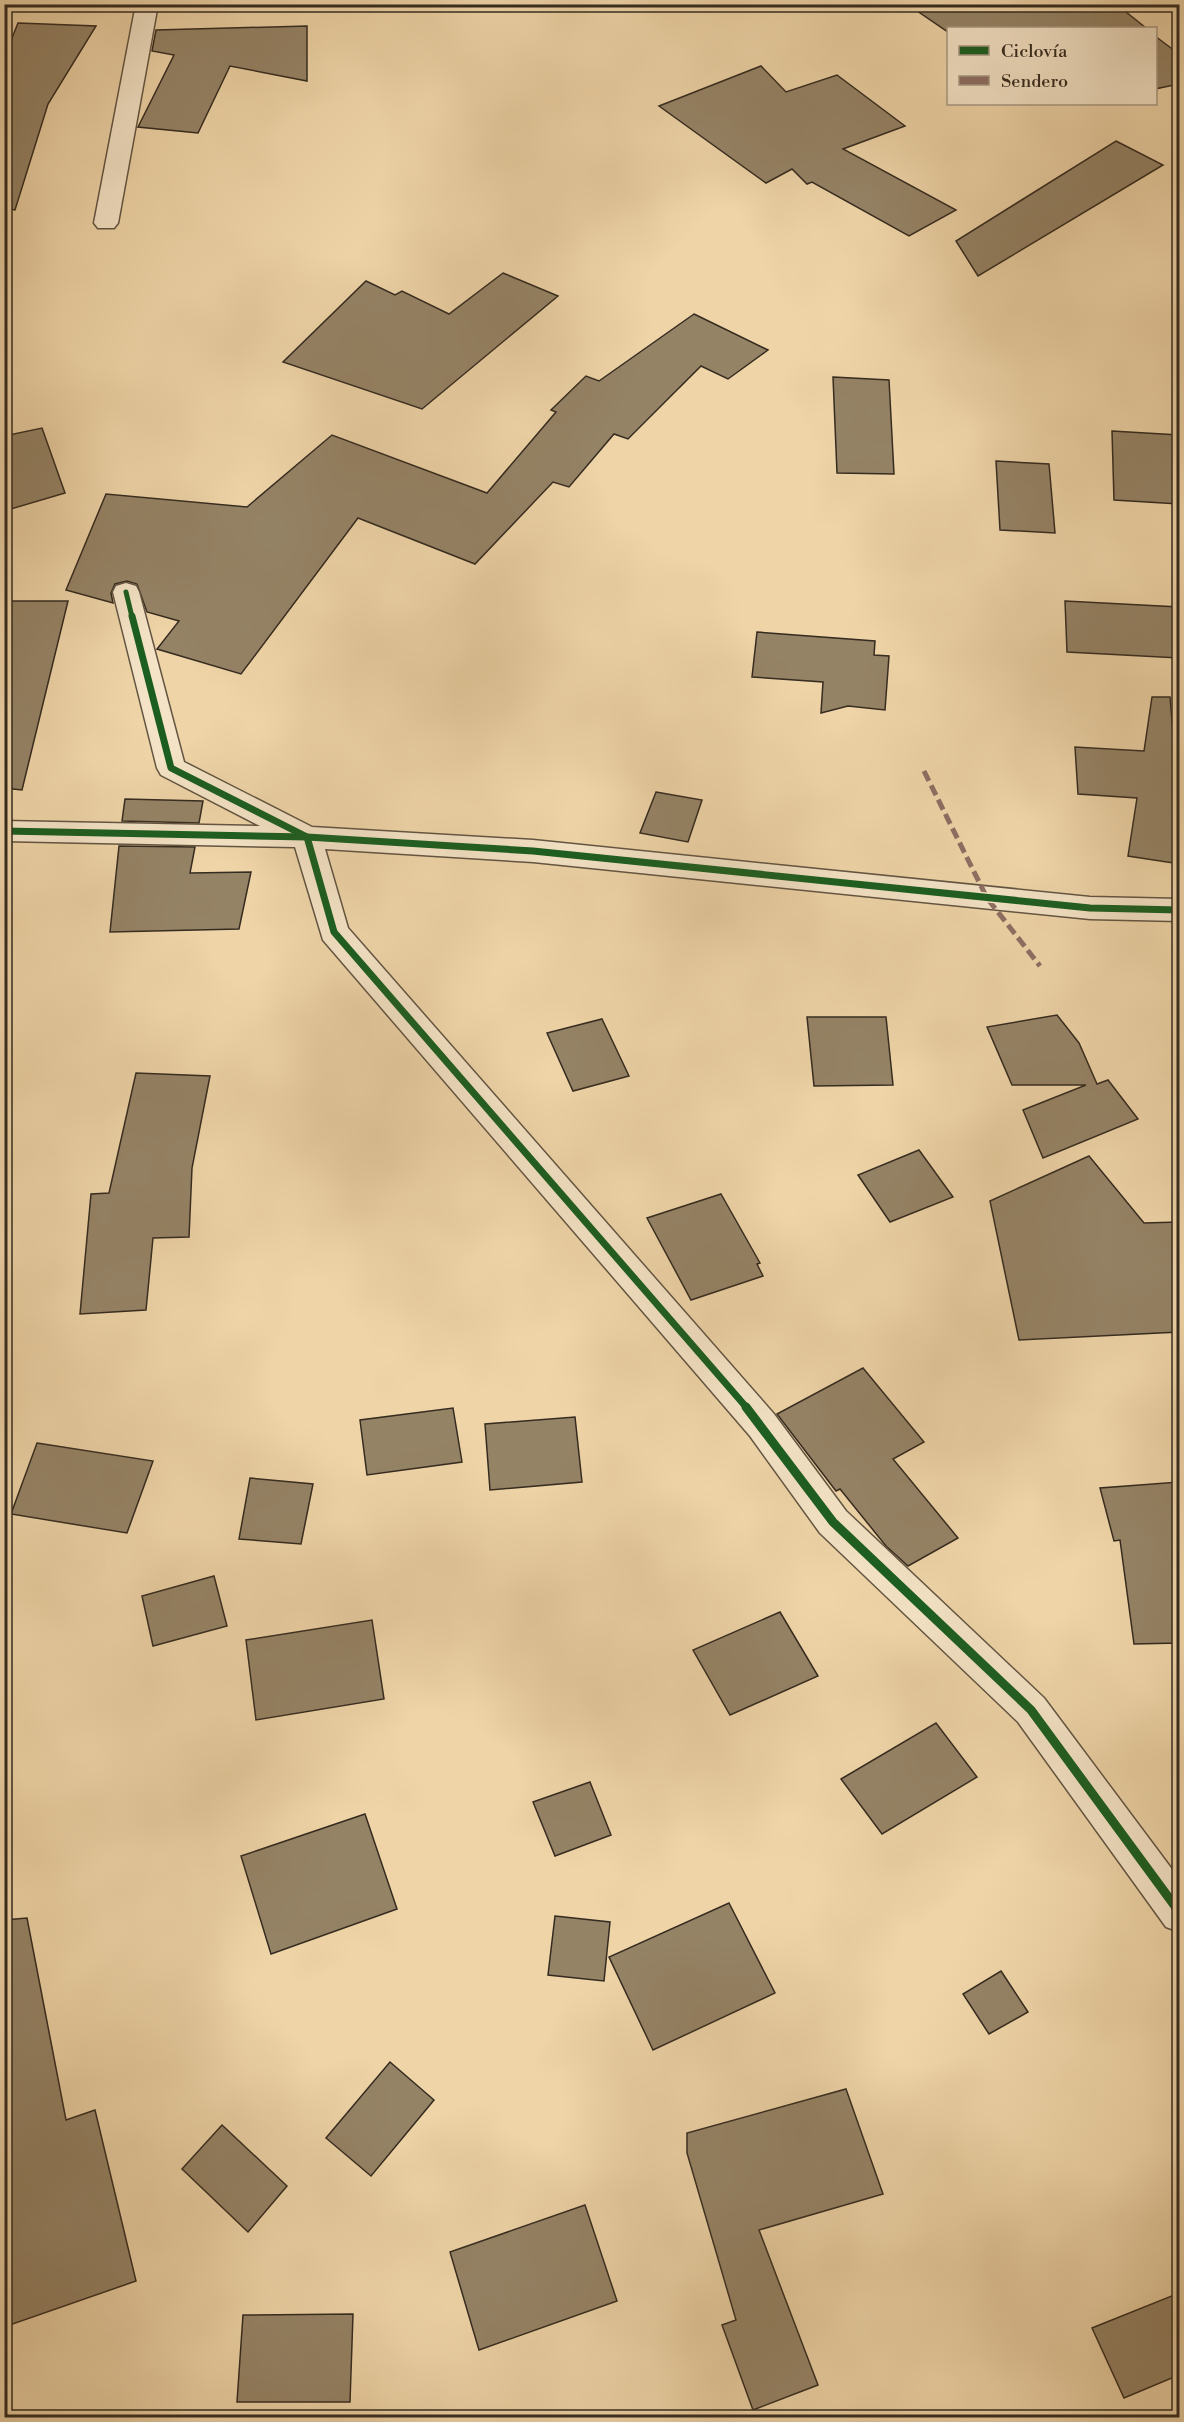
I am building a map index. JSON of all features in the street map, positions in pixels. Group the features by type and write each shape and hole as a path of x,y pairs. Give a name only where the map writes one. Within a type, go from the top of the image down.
{"street":[{"path":"106,223 147,4"},
{"path":"126,592 171,768 307,837 334,932 762,1425 833,1522 1030,1710 1179,1913"},
{"path":"4,831 307,837 533,850 1090,908 1179,910"}],"building":[{"path":"907,4 1116,4 1145,27 947,27 947,31"},
{"path":"18,23 96,26 48,104 15,210 4,208 4,58"},
{"path":"307,26 307,81 230,66 198,133 138,127 174,55 152,51 156,30"},
{"path":"1157,38 1179,54 1179,84 1157,89"},
{"path":"761,66 786,92 837,75 905,126 843,149 956,210 909,236 812,182 807,184 792,169 766,183 659,106"},
{"path":"1116,141 1163,165 978,276 956,241"},
{"path":"503,273 558,296 422,409 283,362 366,281 395,295 402,291 449,314"},
{"path":"694,314 768,350 728,379 701,366 628,439 614,434 569,487 553,482 475,564 358,518 241,674 157,649 179,621 147,612 137,584 127,581 115,584 111,593 113,603 66,590 106,494 247,507 332,435 487,493 556,412 551,410 586,376 599,381"},
{"path":"833,377 889,380 894,474 837,473"},
{"path":"42,428 65,493 4,511 4,436"},
{"path":"1112,431 1179,435 1179,504 1114,500"},
{"path":"996,461 1049,464 1055,533 1000,530"},
{"path":"4,601 68,601 22,790 4,788"},
{"path":"1065,601 1179,607 1179,658 1067,652"},
{"path":"757,632 875,641 874,655 889,656 885,710 848,706 821,713 823,682 752,677"},
{"path":"1152,697 1170,697 1179,804 1179,824 1173,863 1128,856 1137,798 1078,794 1075,747 1144,751"},
{"path":"656,792 702,800 688,842 640,833"},
{"path":"125,799 203,801 199,823 122,821"},
{"path":"119,846 195,847 190,873 251,872 239,929 110,932"},
{"path":"1057,1015 1079,1043 1097,1084 1108,1080 1138,1119 1043,1158 1023,1110 1086,1085 1012,1085 987,1027"},
{"path":"807,1017 886,1017 893,1085 814,1086"},
{"path":"602,1019 629,1076 573,1091 547,1033"},
{"path":"136,1073 210,1076 192,1168 189,1237 153,1238 146,1310 80,1314 91,1194 109,1193"},
{"path":"919,1150 953,1197 890,1222 858,1175"},
{"path":"1089,1156 1144,1223 1179,1222 1179,1332 1019,1340 990,1201"},
{"path":"721,1194 760,1263 757,1264 763,1276 691,1300 647,1218"},
{"path":"863,1368 924,1442 893,1459 958,1538 908,1566 886,1546 840,1489 836,1491 777,1414"},
{"path":"453,1408 462,1462 367,1475 360,1420"},
{"path":"575,1417 582,1482 490,1490 485,1424"},
{"path":"37,1443 153,1461 127,1533 11,1514"},
{"path":"250,1478 313,1484 301,1544 239,1539"},
{"path":"1179,1482 1179,1643 1134,1644 1120,1540 1114,1541 1100,1488"},
{"path":"214,1576 227,1626 153,1646 142,1596"},
{"path":"780,1612 818,1676 730,1715 693,1650"},
{"path":"372,1620 384,1699 256,1720 246,1640"},
{"path":"936,1723 977,1777 882,1834 841,1779"},
{"path":"590,1782 611,1835 555,1856 533,1802"},
{"path":"365,1814 397,1909 271,1954 241,1856"},
{"path":"729,1903 775,1993 653,2050 609,1957"},
{"path":"555,1916 610,1922 604,1981 548,1975"},
{"path":"27,1918 66,2120 95,2110 136,2281 4,2327 4,1920"},
{"path":"1001,1971 1028,2012 989,2034 963,1994"},
{"path":"390,2062 434,2100 371,2176 326,2138"},
{"path":"846,2089 883,2194 759,2230 818,2385 753,2410 722,2325 736,2320 687,2153 687,2133"},
{"path":"222,2125 287,2186 248,2232 182,2169"},
{"path":"585,2205 617,2301 479,2350 450,2252"},
{"path":"1179,2293 1179,2375 1124,2398 1092,2328"},
{"path":"353,2314 350,2402 237,2402 243,2315"}],"marked path":[{"path":"924,771 987,898 1040,966"}],"cycle path":[{"path":"126,592 171,768 307,837 334,932 762,1425 833,1522 1031,1710 1180,1913"},
{"path":"4,831 307,837 533,851 1090,908 1180,910"}]}
